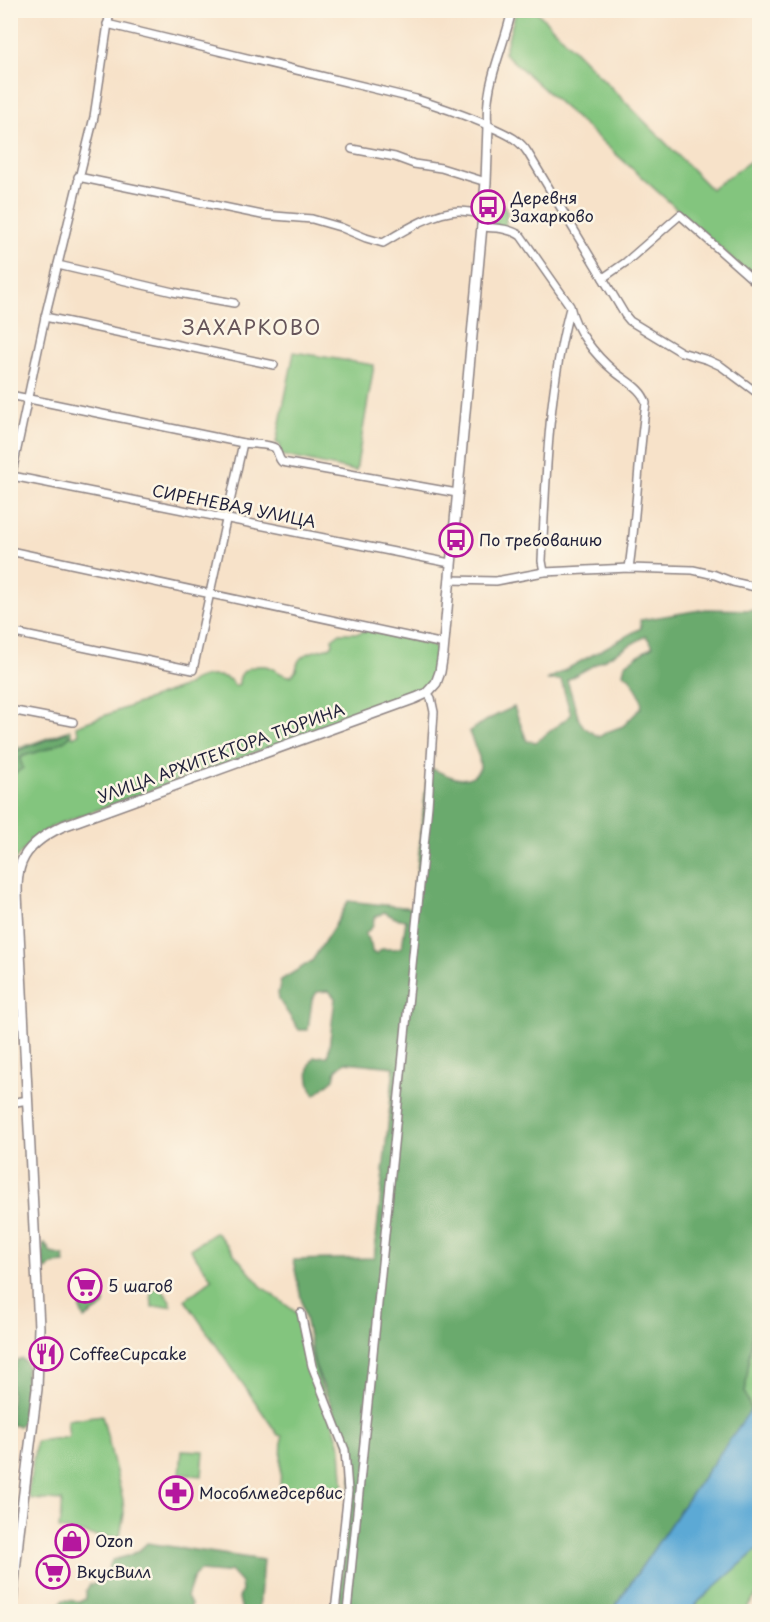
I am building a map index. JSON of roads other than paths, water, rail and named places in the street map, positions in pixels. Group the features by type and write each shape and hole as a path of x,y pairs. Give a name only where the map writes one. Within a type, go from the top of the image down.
{"street":[{"path":"11,479 45,317 94,117 110,10"},
{"path":"347,1611 428,806 434,712 431,698 426,693 438,678 446,627 486,182 487,105 498,56 512,10"},
{"path":"107,24 416,99 455,111 511,135 523,144 630,321 681,352 721,366 759,395"},
{"path":"352,148 395,157 414,164 441,168 486,182"},
{"path":"78,177 262,215 312,219 340,226 383,243 416,223 450,212 483,214"},
{"path":"603,278 626,262 680,215 759,286"},
{"path":"481,227 505,229 521,236 570,306 573,317 599,357 640,391 646,403 629,568"},
{"path":"58,265 173,292 234,303"},
{"path":"544,572 542,561 546,465 553,395 570,306"},
{"path":"45,317 274,365"},
{"path":"10,395 243,443 272,446 282,462 457,493"},
{"path":"10,632 194,670 243,443"},
{"name":"СИРЕНЕВАЯ УЛИЦА","path":"11,479 450,563"},
{"path":"10,552 444,644"},
{"path":"449,580 496,581 544,572 629,568 693,570 759,588"},
{"name":"УЛИЦА АРХИТЕКТОРА ТЮРИНА","path":"11,1611 13,1558 37,1389 39,1357 19,916 14,887 25,855 38,840 63,826 426,693"},
{"path":"10,710 73,723"},
{"path":"10,1103 28,1100"},
{"path":"301,1313 312,1365 345,1450 348,1491 335,1611"}],"water":[{"path":"759,1398 759,1548 699,1601 692,1611 612,1611 680,1510"}],"place":[{"name":"Деревня Захарково","path":"488,207"},
{"name":"По требованию","path":"456,540"},
{"name":"5 шагов","path":"85,1286"},
{"name":"CoffeeCupcake","path":"46,1354"},
{"name":"Мособлмедсервис","path":"176,1493"},
{"name":"Ozon","path":"72,1541"},
{"name":"ВкусВилл","path":"53,1572"}],"district":[{"name":"ЗАХАРКОВО","path":"252,328"}]}
